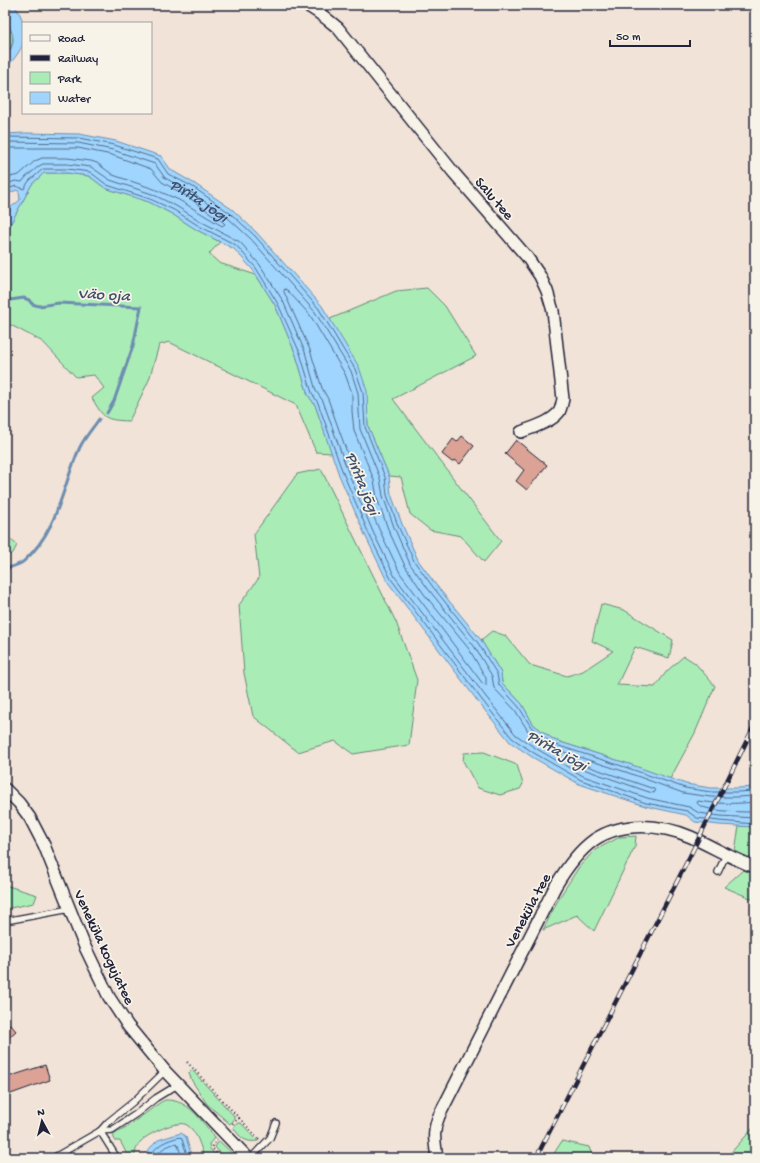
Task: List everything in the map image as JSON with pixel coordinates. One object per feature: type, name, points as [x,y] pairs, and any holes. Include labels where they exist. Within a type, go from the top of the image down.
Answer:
[{"type":"street","name":"Salu tee","points":[[306,5],[314,9],[338,28],[454,173],[527,257],[540,276],[547,291],[553,311],[563,399],[560,411],[554,416],[543,423],[521,432]]},
{"type":"street","name":"Veneküla kogujatee","points":[[5,789],[19,803],[30,818],[44,845],[85,947],[109,997],[128,1026],[165,1071],[248,1158]]},
{"type":"street","name":"Veneküla tee","points":[[437,1158],[434,1134],[439,1116],[555,887],[567,868],[582,850],[593,840],[621,828],[660,828],[678,832],[755,867]]},
{"type":"lane","points":[[718,872],[726,855]]},
{"type":"lane","points":[[5,921],[70,909]]},
{"type":"lane","points":[[53,1158],[100,1131],[108,1122],[134,1102],[165,1071]]},
{"type":"lane","points":[[100,1131],[112,1130],[121,1125],[156,1098],[179,1084]]},
{"type":"lane","points":[[251,1158],[270,1138],[276,1123]]},
{"type":"lane","points":[[100,1131],[117,1158]]},
{"type":"path","points":[[239,1118],[264,1144]]},
{"type":"green space","points":[[12,31],[12,44],[5,56],[5,32]]},
{"type":"green space","points":[[44,173],[66,173],[89,176],[105,188],[149,202],[220,242],[209,254],[219,263],[256,275],[275,305],[296,355],[308,395],[315,405],[332,453],[316,452],[296,405],[169,342],[159,345],[149,380],[129,421],[110,419],[99,410],[92,398],[104,388],[94,375],[76,377],[43,342],[5,322],[5,234],[32,184]]},
{"type":"green space","points":[[427,288],[445,306],[476,356],[393,399],[501,541],[484,562],[461,536],[430,530],[410,514],[401,477],[389,476],[368,426],[367,411],[330,319],[396,291]]},
{"type":"green space","points":[[321,469],[396,622],[417,680],[409,745],[353,754],[335,741],[298,752],[253,716],[244,673],[239,605],[259,578],[254,534],[297,474]]},
{"type":"green space","points":[[5,535],[17,545],[13,553],[5,556]]},
{"type":"green space","points":[[601,604],[624,610],[673,640],[669,658],[635,647],[617,685],[655,687],[667,671],[684,656],[695,663],[715,686],[695,733],[670,779],[554,740],[533,724],[522,704],[502,683],[501,673],[481,640],[492,631],[506,636],[530,665],[567,676],[583,671],[613,651],[592,641]]},
{"type":"green space","points":[[484,752],[517,765],[523,784],[520,789],[500,795],[478,788],[463,761],[464,753]]},
{"type":"green space","points":[[739,826],[755,827],[755,862],[735,851]]},
{"type":"green space","points":[[636,836],[635,846],[594,931],[577,915],[543,930],[559,898],[579,867],[595,850],[620,837]]},
{"type":"green space","points":[[743,870],[755,874],[755,900],[724,887]]},
{"type":"green space","points":[[5,885],[37,895],[34,903],[5,909]]},
{"type":"green space","points":[[192,1070],[234,1116],[234,1120],[230,1124],[207,1104],[192,1081],[189,1073]]},
{"type":"green space","points":[[165,1100],[181,1103],[194,1112],[215,1137],[209,1144],[210,1149],[218,1158],[205,1158],[198,1140],[191,1128],[187,1125],[177,1124],[156,1131],[145,1138],[138,1144],[134,1158],[129,1158],[120,1141],[115,1141],[113,1134],[128,1126]]},
{"type":"green space","points":[[238,1123],[241,1123],[258,1141],[249,1141],[240,1136],[233,1127]]},
{"type":"green space","points":[[755,1126],[755,1158],[726,1158]]},
{"type":"green space","points":[[219,1141],[237,1158],[224,1158],[215,1147]]},
{"type":"green space","points":[[562,1141],[589,1147],[593,1158],[551,1158]]},
{"type":"water","points":[[5,5],[14,5],[23,22],[22,45],[13,60],[5,69],[5,56],[12,46],[13,37],[5,15]]},
{"type":"water","name":"Pirita jõgi","points":[[5,134],[79,134],[116,141],[161,156],[171,170],[195,184],[233,210],[257,233],[322,306],[359,367],[367,391],[368,426],[389,476],[391,494],[402,524],[418,560],[436,585],[481,640],[501,673],[502,683],[522,704],[533,724],[554,740],[686,784],[711,788],[755,787],[755,827],[695,822],[686,815],[645,806],[579,784],[532,757],[510,742],[387,581],[339,475],[315,405],[308,395],[296,355],[275,305],[253,270],[234,249],[197,230],[172,214],[149,202],[105,188],[89,176],[67,173],[44,173],[32,184],[5,234],[5,212],[20,200],[19,192],[17,190],[5,195]]},
{"type":"water","points":[[181,1133],[186,1137],[192,1158],[147,1158],[148,1150],[158,1140]]},
{"type":"building","points":[[462,436],[474,446],[460,464],[455,460],[452,462],[442,454],[453,439],[457,442]]},
{"type":"building","points":[[516,440],[547,465],[527,490],[516,481],[524,470],[505,454]]},
{"type":"building","points":[[10,1024],[16,1031],[5,1041],[5,1028]]},
{"type":"building","points":[[45,1065],[50,1080],[5,1096],[5,1078]]},
{"type":"waterway","name":"Väo oja","points":[[5,298],[10,300],[24,298],[29,300],[32,304],[39,306],[59,303],[141,307],[133,346],[114,401],[107,413]]},
{"type":"waterway","name":"Väo oja","points":[[5,569],[18,565],[24,561],[36,549],[45,536],[58,507],[80,447],[99,419]]},
{"type":"railway","points":[[536,1158],[690,856],[755,724]]}]
